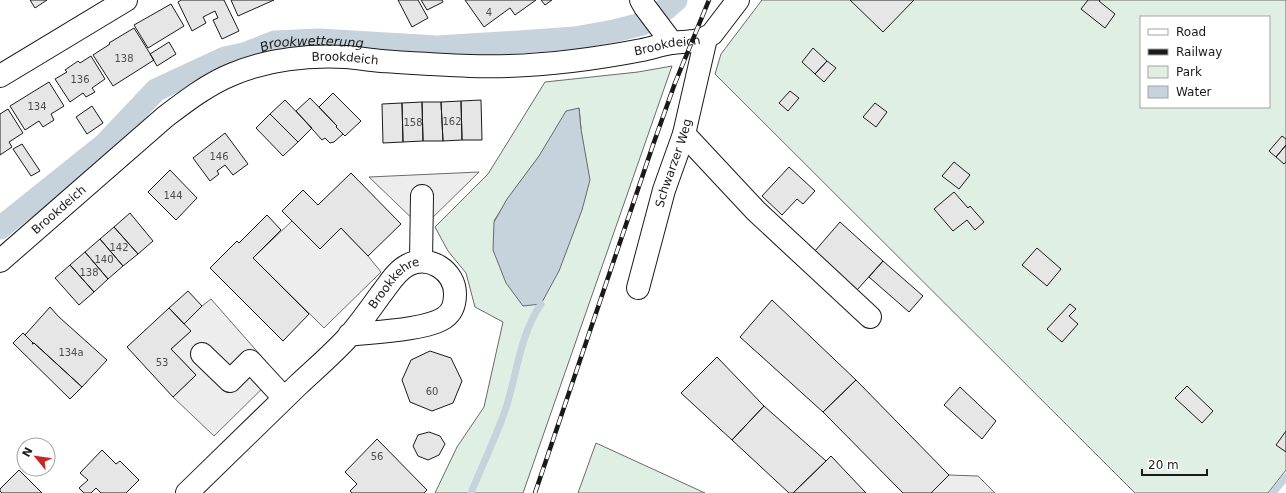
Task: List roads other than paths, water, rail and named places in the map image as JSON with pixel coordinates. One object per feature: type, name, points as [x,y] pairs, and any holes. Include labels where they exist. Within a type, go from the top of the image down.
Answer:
[{"type":"street","points":[[0,76],[126,0]]},
{"type":"street","name":"Brookdeich","points":[[0,261],[159,122],[212,84],[254,66],[280,60],[320,57],[347,57],[382,61],[472,66],[543,64],[575,61],[672,43],[692,42],[706,38],[712,34],[738,0]]},
{"type":"street","points":[[647,10],[672,43]]},
{"type":"street","name":"Schwarzer Weg","points":[[638,288],[664,190],[684,134],[706,38]]},
{"type":"street","points":[[684,134],[756,211],[870,317]]},
{"type":"street","points":[[421,262],[422,196]]},
{"type":"street","name":"Brookkehre","points":[[186,493],[350,335],[395,275],[408,265],[421,262],[436,264],[452,279],[455,289],[455,301],[452,310],[444,318],[430,324],[414,328],[350,335]]},
{"type":"street","points":[[202,354],[230,381],[250,361],[284,398]]},
{"type":"water","points":[[579,108],[590,180],[582,210],[559,271],[541,304],[523,306],[506,283],[493,250],[494,222],[507,199],[539,156],[566,111]]},
{"type":"waterway","name":"Brookwetterung","points":[[0,228],[105,144],[156,90],[225,58],[244,54],[275,42],[319,40],[437,47],[575,38],[642,24],[667,8],[676,0]]},
{"type":"waterway","points":[[471,493],[505,411],[519,356],[528,329],[541,304]]},
{"type":"waterway","points":[[1273,493],[1286,477]]},
{"type":"railway","points":[[535,493],[653,145],[675,83],[709,0]]}]
